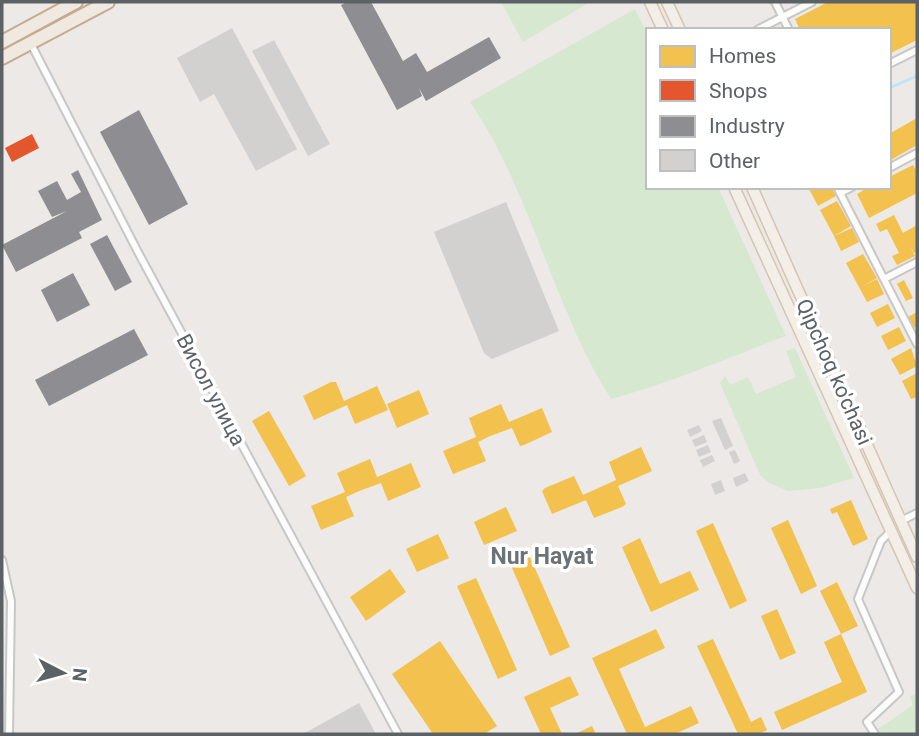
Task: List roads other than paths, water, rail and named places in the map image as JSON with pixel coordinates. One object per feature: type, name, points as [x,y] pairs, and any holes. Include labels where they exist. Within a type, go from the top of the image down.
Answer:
[{"type":"highway","points":[[2,42],[76,2]]},
{"type":"highway","points":[[2,58],[107,2]]},
{"type":"main road","points":[[650,2],[662,28]]},
{"type":"main road","points":[[667,2],[679,28]]},
{"type":"main road","name":"Qipchoq ko'chasi","points":[[735,189],[917,588]]},
{"type":"main road","name":"Qipchoq ko'chasi","points":[[753,189],[917,556]]},
{"type":"main road","points":[[866,478],[874,478],[878,473]]},
{"type":"street","points":[[775,2],[788,28]]},
{"type":"street","points":[[761,28],[812,2]]},
{"type":"street","name":"Висол улица","points":[[30,43],[139,254],[398,734]]},
{"type":"street","points":[[891,63],[917,50]]},
{"type":"street","points":[[891,167],[917,153]]},
{"type":"street","points":[[839,190],[917,344]]},
{"type":"street","points":[[884,279],[917,261]]},
{"type":"street","points":[[901,521],[917,513]]},
{"type":"street","points":[[875,734],[867,722],[899,692],[858,599],[881,541],[891,531]]},
{"type":"street","points":[[2,560],[11,601],[9,734]]},
{"type":"waterway","points":[[891,87],[917,76]]},
{"type":"district","name":"Nur Hayat","points":[[542,556]]}]
